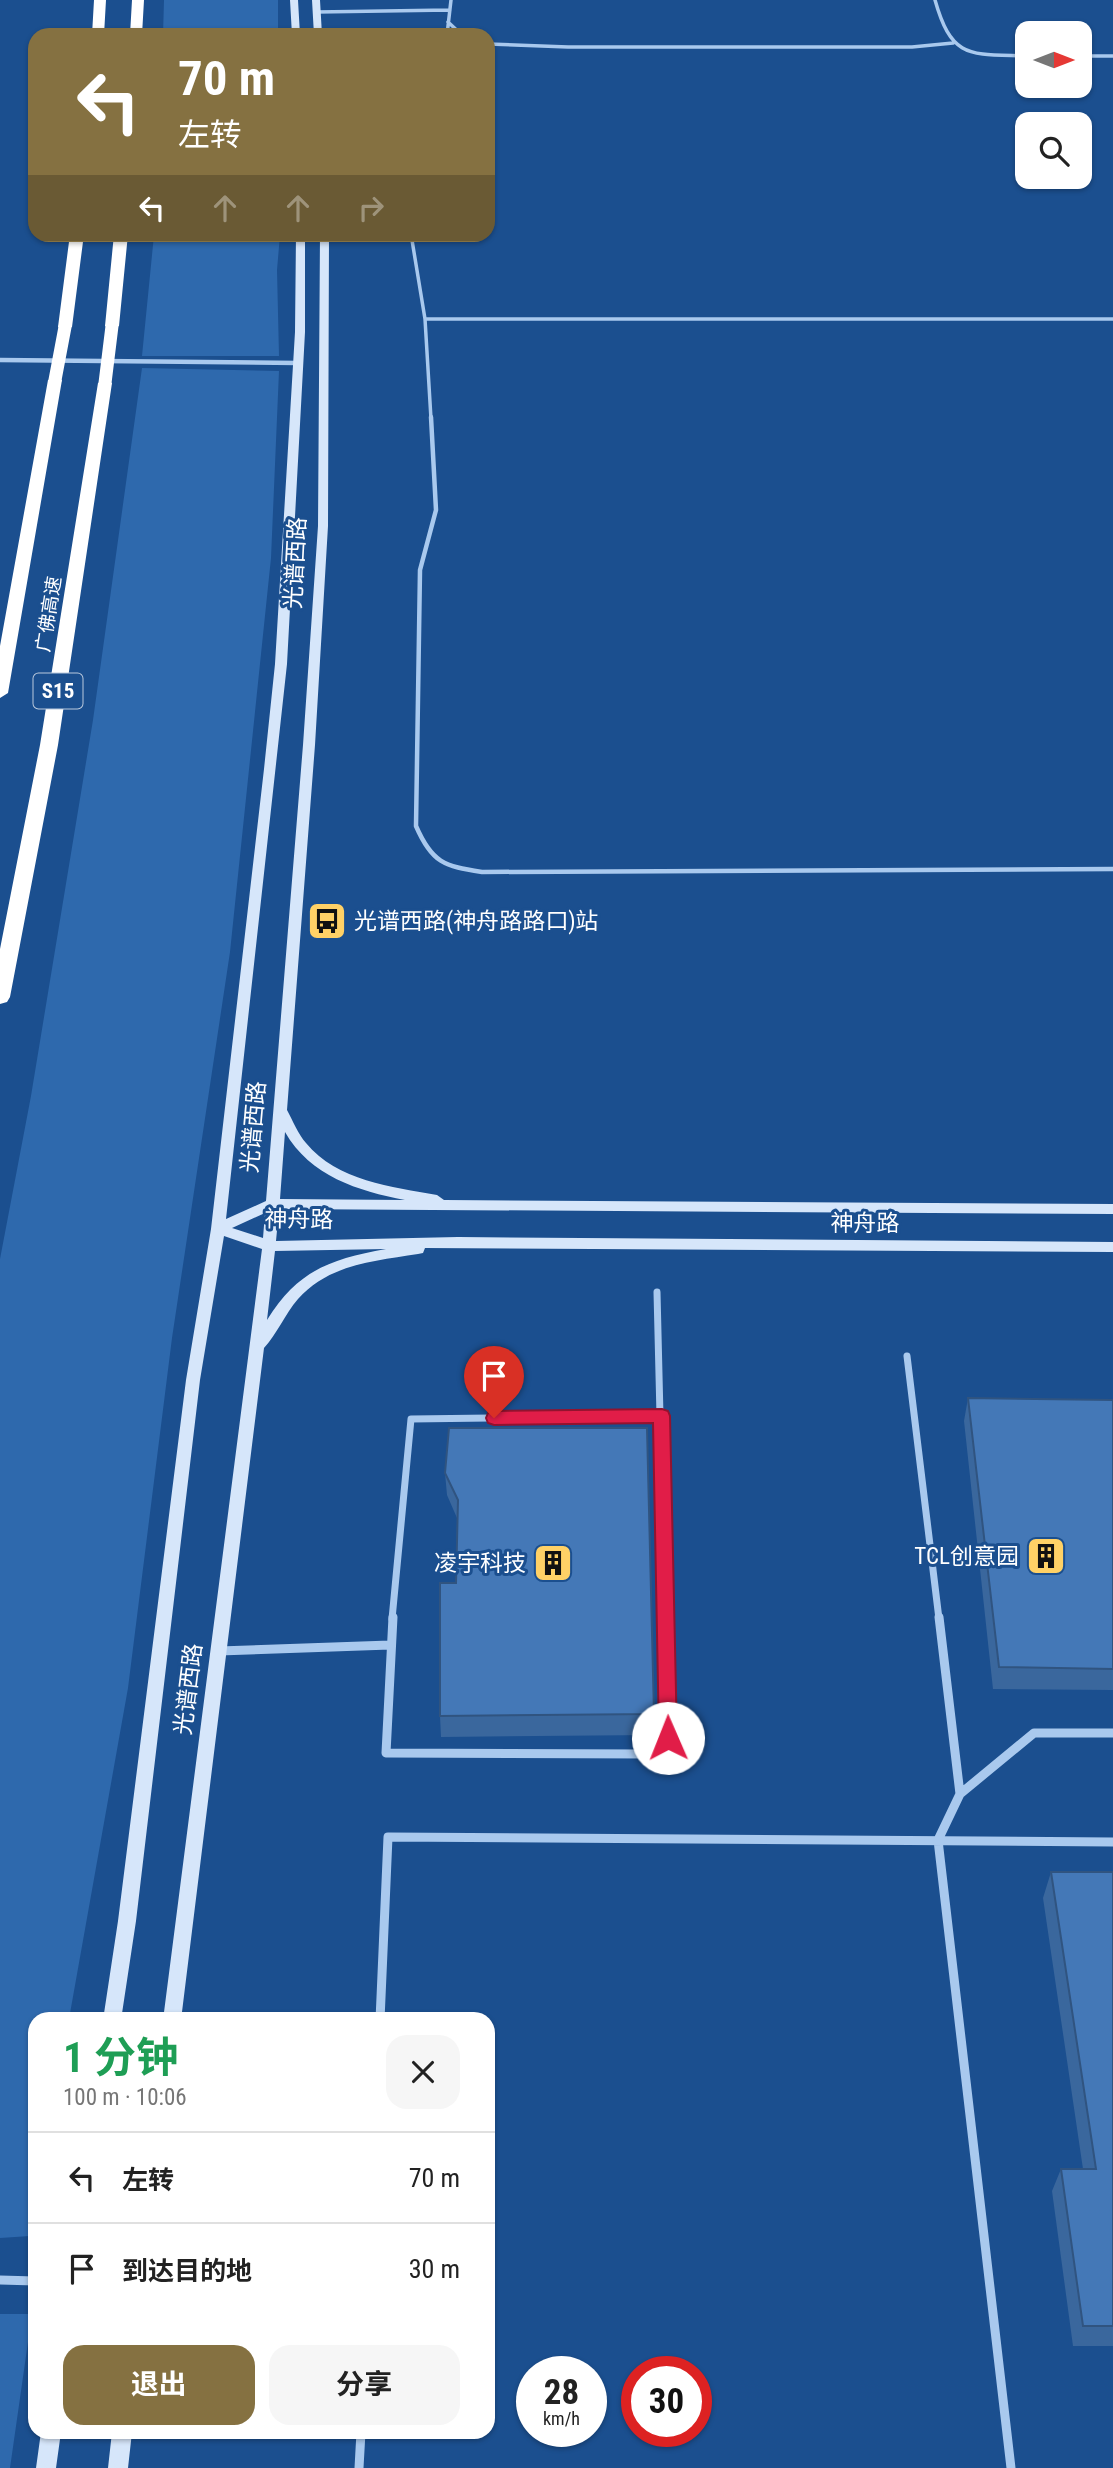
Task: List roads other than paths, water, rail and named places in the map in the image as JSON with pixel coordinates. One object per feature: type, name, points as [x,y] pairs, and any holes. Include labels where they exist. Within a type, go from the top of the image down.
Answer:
[{"type":"highway","points":[[98,28],[100,0]]},
{"type":"highway","points":[[136,28],[138,0]]},
{"type":"highway","name":"广佛高速","points":[[0,693],[65,327],[76,242]]},
{"type":"highway","name":"广佛高速","points":[[0,997],[49,745],[105,383],[120,242]]},
{"type":"main road","points":[[294,0],[296,28]]},
{"type":"main road","points":[[316,0],[318,28]]},
{"type":"main road","name":"光谱西路","points":[[113,2012],[127,1921],[193,1380],[218,1229],[281,664],[301,242]]},
{"type":"main road","name":"光谱西路","points":[[173,2012],[269,1246],[309,745],[323,526],[325,242]]},
{"type":"main road","points":[[279,1109],[303,1150],[348,1180],[375,1189],[480,1207]]},
{"type":"main road","name":"神舟路","points":[[218,1229],[271,1204],[1113,1209]]},
{"type":"main road","name":"神舟路","points":[[218,1229],[269,1246],[458,1242],[1113,1247]]},
{"type":"main road","points":[[256,1350],[276,1315],[293,1293],[314,1274],[343,1261],[458,1242]]},
{"type":"main road","points":[[46,2468],[50,2439]]},
{"type":"main road","points":[[118,2468],[121,2439]]},
{"type":"street","points":[[0,360],[297,363]]},
{"type":"street","points":[[657,1292],[662,1416],[668,1738],[648,1754],[386,1753],[390,1645],[411,1419],[662,1416]]},
{"type":"street","points":[[907,1356],[960,1794]]},
{"type":"street","points":[[218,1651],[390,1645]]},
{"type":"street","points":[[1010,2468],[938,1840],[960,1794],[1034,1733],[1113,1733]]},
{"type":"street","points":[[380,2012],[388,1837],[1113,1842]]},
{"type":"street","points":[[0,2280],[28,2281]]},
{"type":"street","points":[[359,2468],[361,2439]]},
{"type":"lane","points":[[448,28],[451,0]]},
{"type":"lane","points":[[935,0],[944,29],[953,43]]},
{"type":"lane","points":[[317,12],[450,10]]},
{"type":"lane","points":[[448,22],[454,28]]},
{"type":"lane","points":[[495,44],[568,47],[912,47],[953,43],[976,52],[1015,55]]},
{"type":"lane","points":[[1092,56],[1113,56]]},
{"type":"lane","points":[[412,242],[425,319],[436,510],[420,570],[415,826],[425,850],[442,866],[482,872],[1113,869]]},
{"type":"lane","points":[[425,319],[1113,319]]},
{"type":"place","name":"光谱西路(神舟路路口)站","points":[[327,921]]},
{"type":"place","name":"TCL创意园","points":[[1046,1556]]},
{"type":"place","name":"凌宇科技","points":[[553,1563]]}]
